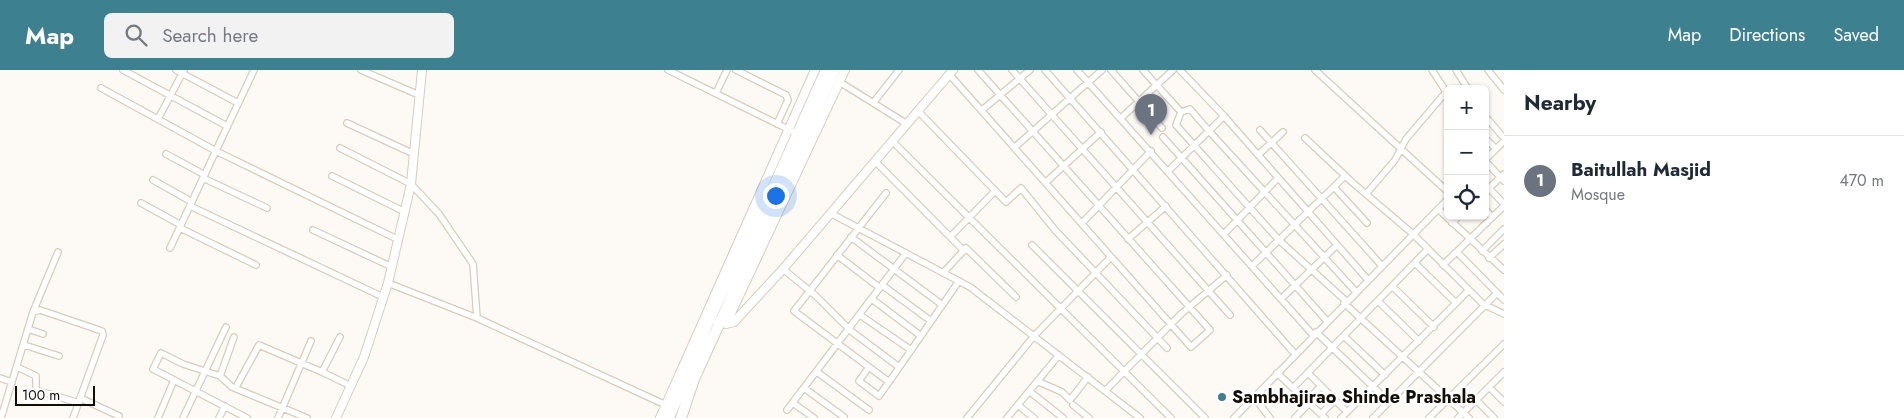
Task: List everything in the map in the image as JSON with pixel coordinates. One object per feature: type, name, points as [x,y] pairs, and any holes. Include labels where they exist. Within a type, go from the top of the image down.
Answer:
[{"type":"highway","points":[[669,410],[715,320],[793,132],[833,75]]},
{"type":"highway","points":[[681,418],[694,379],[713,338],[715,320],[728,304],[833,75]]},
{"type":"street","points":[[124,70],[227,126]]},
{"type":"street","points":[[170,248],[254,70]]},
{"type":"street","points":[[361,70],[419,95]]},
{"type":"street","points":[[338,417],[364,357],[392,267],[411,184],[422,70]]},
{"type":"street","points":[[668,70],[793,132],[815,70]]},
{"type":"street","points":[[716,93],[727,70]]},
{"type":"street","points":[[736,70],[786,95],[788,100],[777,124]]},
{"type":"street","points":[[845,70],[833,75],[715,320],[734,322],[830,214],[951,72],[982,110],[1191,346],[1210,330],[978,70]]},
{"type":"street","points":[[873,102],[899,70]]},
{"type":"street","points":[[1012,70],[1230,315]]},
{"type":"street","points":[[982,110],[1030,70]]},
{"type":"street","points":[[1045,70],[1295,354]]},
{"type":"street","points":[[1077,70],[1281,299],[1315,334],[1389,402]]},
{"type":"street","points":[[1015,147],[1102,70]]},
{"type":"street","points":[[1111,70],[1162,128]]},
{"type":"street","points":[[1143,70],[1181,112]]},
{"type":"street","points":[[1121,118],[1173,70]]},
{"type":"street","points":[[1180,70],[1224,116],[1368,280]]},
{"type":"street","points":[[1315,70],[1444,188]]},
{"type":"street","points":[[1432,70],[1444,88]]},
{"type":"street","points":[[1456,70],[1465,85]]},
{"type":"street","points":[[1488,70],[1504,90]]},
{"type":"street","points":[[158,119],[181,71],[238,103]]},
{"type":"street","points":[[833,75],[907,124]]},
{"type":"street","points":[[101,88],[216,151],[398,240]]},
{"type":"street","points":[[1366,194],[1403,149],[1406,139],[1444,96]]},
{"type":"street","points":[[1181,112],[1190,110],[1356,292]]},
{"type":"street","points":[[918,111],[1006,202],[1021,188],[1055,230],[1168,348]]},
{"type":"street","points":[[1181,112],[1176,125],[1278,240],[1469,418]]},
{"type":"street","points":[[1168,171],[1224,116]]},
{"type":"street","points":[[1489,121],[1504,140],[1489,156]]},
{"type":"street","points":[[347,123],[414,154]]},
{"type":"street","points":[[1260,130],[1382,266]]},
{"type":"street","points":[[1046,182],[1101,132]]},
{"type":"street","points":[[1258,155],[1283,132]]},
{"type":"street","points":[[1163,137],[1327,321]]},
{"type":"street","points":[[1305,138],[1345,176],[1413,234],[1483,304],[1504,314]]},
{"type":"street","points":[[892,141],[1171,418]]},
{"type":"street","points":[[1489,142],[1496,149]]},
{"type":"street","points":[[340,148],[411,184],[439,214],[473,264],[477,318]]},
{"type":"street","points":[[1082,223],[1151,151]]},
{"type":"street","points":[[166,154],[204,177],[267,208]]},
{"type":"street","points":[[875,162],[964,251]]},
{"type":"street","points":[[1489,164],[1503,177],[1489,186]]},
{"type":"street","points":[[332,176],[405,212]]},
{"type":"street","points":[[1252,266],[1345,176]]},
{"type":"street","points":[[1224,234],[1278,178]]},
{"type":"street","points":[[153,180],[191,204],[383,297]]},
{"type":"street","points":[[1334,187],[1367,223]]},
{"type":"street","points":[[950,237],[995,190]]},
{"type":"street","points":[[1444,265],[1504,205],[1489,191]]},
{"type":"street","points":[[886,193],[794,311],[889,382]]},
{"type":"street","points":[[141,203],[180,227],[256,265]]},
{"type":"street","points":[[1234,418],[1345,302],[1444,203]]},
{"type":"street","points":[[1128,239],[1166,206]]},
{"type":"street","points":[[1438,209],[1469,240],[1504,270]]},
{"type":"street","points":[[830,214],[970,286],[1138,417]]},
{"type":"street","points":[[1489,214],[1492,217]]},
{"type":"street","points":[[1452,223],[1455,220]]},
{"type":"street","points":[[1482,251],[1504,229]]},
{"type":"street","points":[[313,230],[392,267]]},
{"type":"street","points":[[852,237],[941,304]]},
{"type":"street","points":[[1490,258],[1504,244]]},
{"type":"street","points":[[1032,245],[1204,418]]},
{"type":"street","points":[[1281,299],[1337,245]]},
{"type":"street","points":[[943,273],[966,248],[1016,296]]},
{"type":"street","points":[[1293,388],[1428,249]]},
{"type":"street","points":[[1,418],[33,312],[58,252]]},
{"type":"street","points":[[1457,252],[1504,300]]},
{"type":"street","points":[[787,410],[906,253]]},
{"type":"street","points":[[837,255],[931,321]]},
{"type":"street","points":[[967,418],[1034,336],[1111,257]]},
{"type":"street","points":[[1415,263],[1456,303]]},
{"type":"street","points":[[782,269],[810,291],[850,328],[899,367]]},
{"type":"street","points":[[1106,391],[1171,324],[1227,276]]},
{"type":"street","points":[[869,367],[858,381],[879,396],[941,304],[959,281]]},
{"type":"street","points":[[388,283],[477,318],[669,410],[660,418]]},
{"type":"street","points":[[1392,286],[1434,327]]},
{"type":"street","points":[[1341,418],[1469,290]]},
{"type":"street","points":[[1373,418],[1483,304],[1497,293]]},
{"type":"street","points":[[872,299],[921,336]]},
{"type":"street","points":[[1378,301],[1420,341]]},
{"type":"street","points":[[33,312],[40,310],[102,331],[103,335],[73,418]]},
{"type":"street","points":[[860,315],[911,350]]},
{"type":"street","points":[[183,418],[226,326]]},
{"type":"street","points":[[28,329],[43,334]]},
{"type":"street","points":[[1344,336],[1385,375]]},
{"type":"street","points":[[220,376],[234,337]]},
{"type":"street","points":[[322,372],[340,337]]},
{"type":"street","points":[[278,418],[311,341]]},
{"type":"street","points":[[1429,418],[1504,344]]},
{"type":"street","points":[[24,345],[59,356]]},
{"type":"street","points":[[236,388],[259,345],[302,362],[351,386]]},
{"type":"street","points":[[246,418],[153,370],[161,353],[183,364],[220,376],[236,388],[307,418]]},
{"type":"street","points":[[1008,418],[1058,355]]},
{"type":"street","points":[[17,367],[36,376],[36,390],[79,401],[119,416],[118,418]]},
{"type":"street","points":[[816,372],[870,410]]},
{"type":"street","points":[[1458,418],[1504,372]]},
{"type":"street","points":[[1277,373],[1323,417],[1335,400]]},
{"type":"street","points":[[1308,373],[1347,412]]},
{"type":"street","points":[[1037,381],[1062,392],[1070,400],[1088,377]]},
{"type":"street","points":[[0,378],[12,382]]},
{"type":"street","points":[[158,418],[174,380]]},
{"type":"street","points":[[1295,418],[1321,386]]},
{"type":"street","points":[[1489,387],[1504,402]]},
{"type":"street","points":[[804,388],[844,417]]},
{"type":"street","points":[[1029,391],[1063,418]]},
{"type":"street","points":[[1254,398],[1270,418]]},
{"type":"street","points":[[1476,400],[1494,418]]},
{"type":"street","points":[[793,403],[814,418]]},
{"type":"street","points":[[1018,405],[1034,418]]},
{"type":"street","points":[[1073,405],[1089,418]]},
{"type":"street","points":[[219,418],[225,406]]},
{"type":"place","name":"Baitullah Masjid","points":[[1151,135]]},
{"type":"place","name":"Sambhajirao Shinde Prashala","points":[[1222,397]]}]
